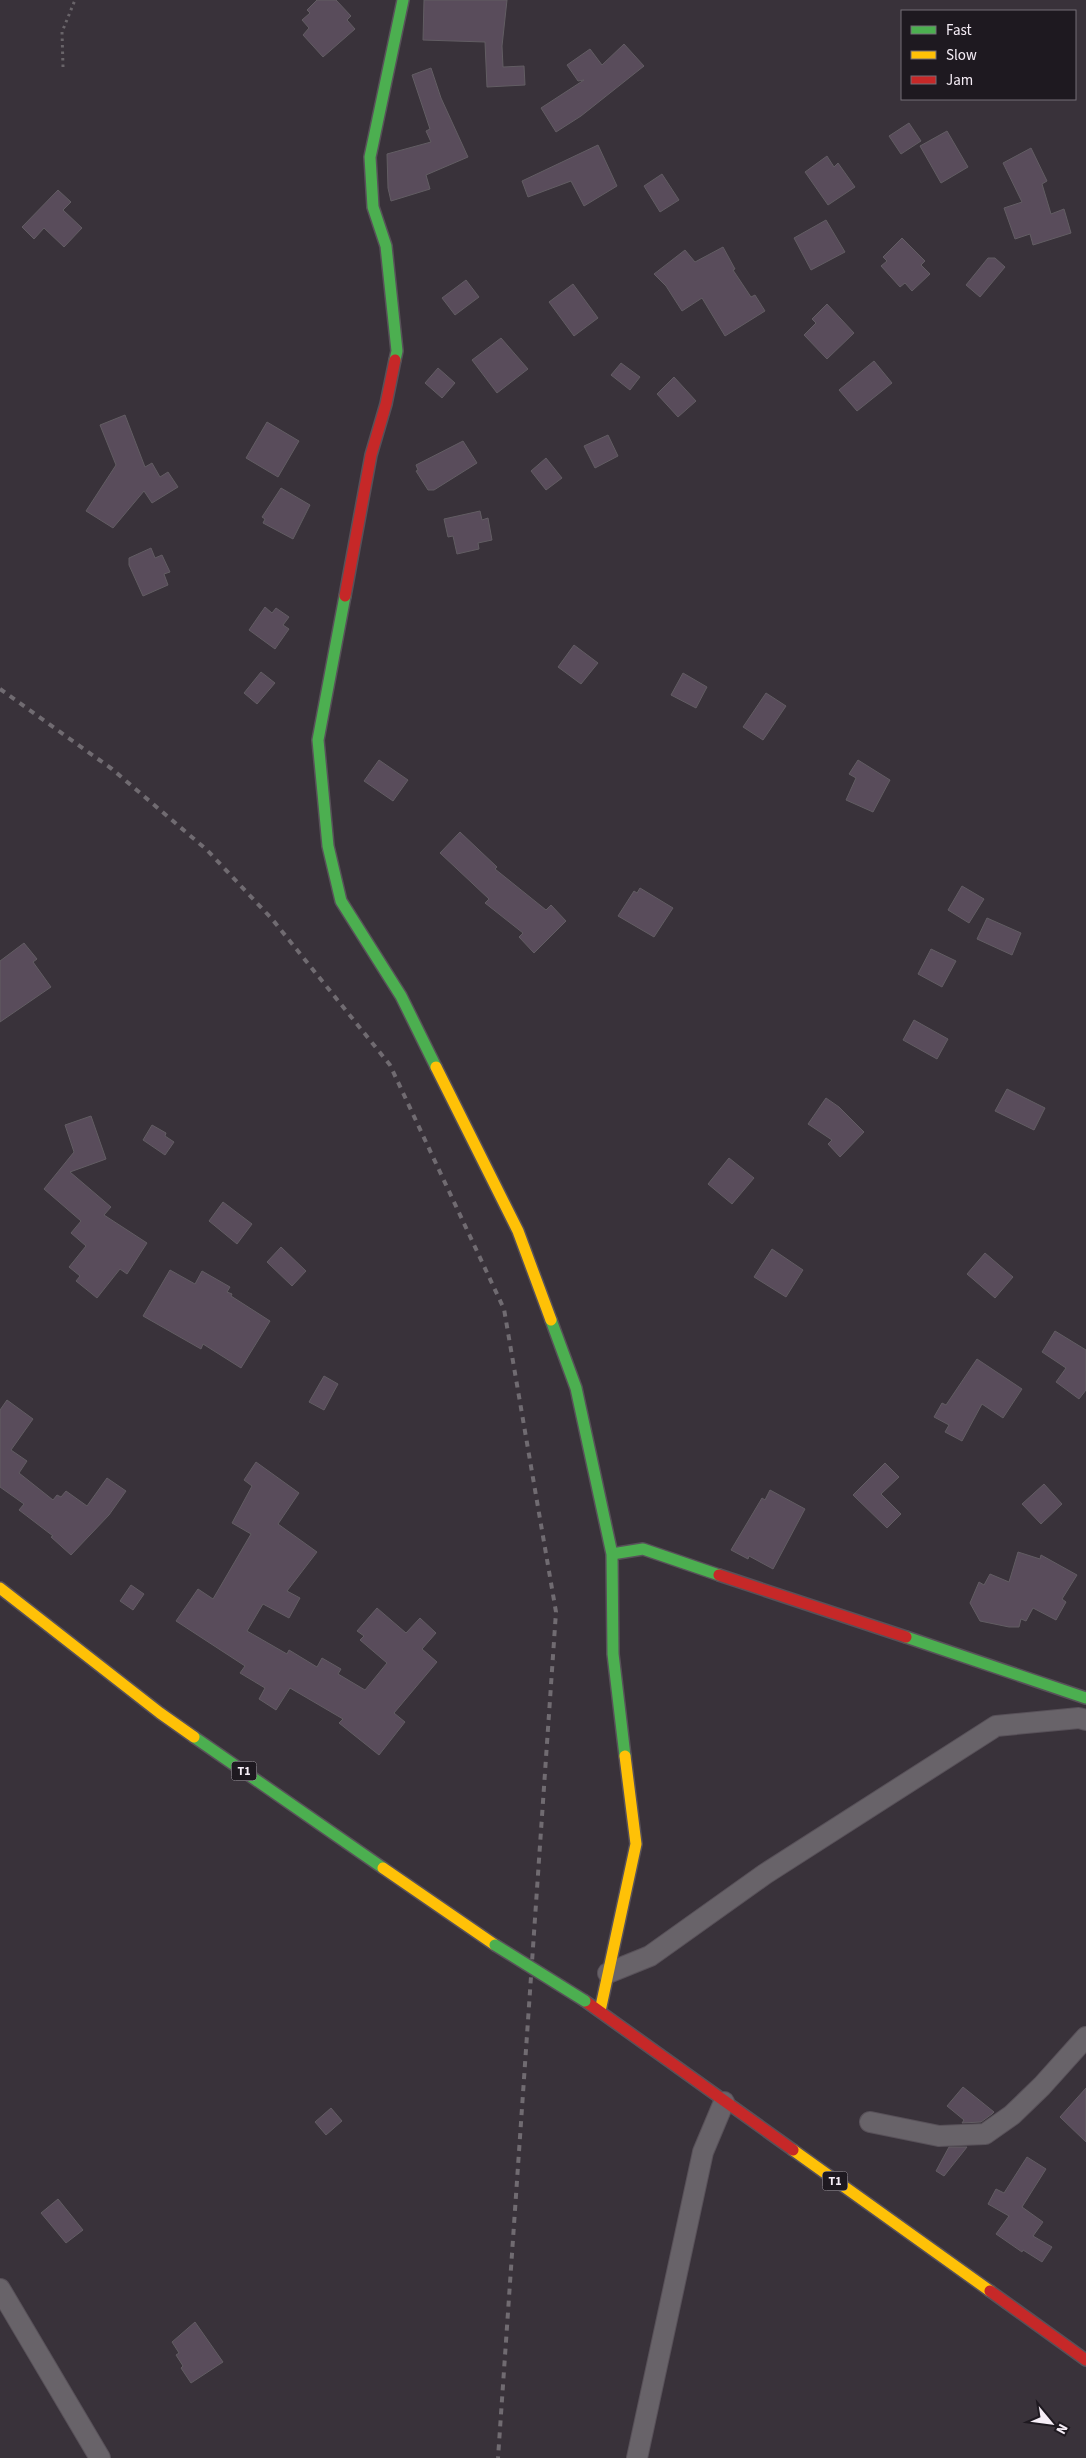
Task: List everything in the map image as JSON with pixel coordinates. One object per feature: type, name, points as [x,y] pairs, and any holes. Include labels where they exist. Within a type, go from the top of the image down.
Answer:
[{"type":"main road","points":[[403,0],[379,106],[370,157],[373,207],[386,246],[397,351],[386,404],[371,455],[318,740],[328,846],[341,901],[401,996],[518,1231],[576,1388],[612,1554],[613,1654],[636,1844],[600,2010]]},
{"type":"main road","points":[[612,1554],[643,1550],[1086,1698]]},
{"type":"main road","name":"T1","points":[[0,1588],[160,1712],[495,1944],[600,2010],[724,2102],[1086,2360]]},
{"type":"street","points":[[608,1973],[650,1956],[781,1864],[996,1726],[1079,1718],[1086,1720]]},
{"type":"street","points":[[870,2122],[939,2136],[984,2134],[1012,2115],[1042,2086],[1086,2037]]},
{"type":"street","points":[[637,2458],[703,2152],[724,2102]]},
{"type":"street","points":[[0,2289],[100,2458]]},
{"type":"path","points":[[63,67],[62,32],[74,0]]},
{"type":"building","points":[[317,0],[336,0],[351,16],[347,20],[355,29],[323,57],[303,35],[309,28],[302,20],[310,13],[307,10]]},
{"type":"building","points":[[424,0],[507,0],[502,46],[503,67],[524,66],[525,85],[487,87],[485,42],[423,40]]},
{"type":"building","points":[[624,44],[644,66],[581,116],[556,132],[541,108],[584,80],[578,81],[567,65],[590,49],[602,65]]},
{"type":"building","points":[[431,68],[441,98],[468,157],[426,175],[430,189],[391,201],[388,188],[387,154],[431,142],[426,131],[430,129],[412,75]]},
{"type":"building","points":[[909,123],[921,141],[901,154],[889,136]]},
{"type":"building","points":[[947,131],[968,167],[941,183],[920,146]]},
{"type":"building","points":[[598,145],[617,186],[584,206],[571,181],[528,197],[522,181]]},
{"type":"building","points":[[1031,148],[1047,181],[1042,184],[1051,214],[1064,209],[1071,233],[1033,245],[1030,234],[1015,239],[1004,208],[1022,202],[1003,163]]},
{"type":"building","points":[[827,156],[834,167],[838,163],[855,187],[828,205],[805,172]]},
{"type":"building","points":[[662,174],[679,200],[660,212],[644,186]]},
{"type":"building","points":[[58,190],[71,202],[63,210],[82,228],[64,247],[44,228],[34,239],[22,227]]},
{"type":"building","points":[[826,220],[845,252],[811,270],[794,238]]},
{"type":"building","points":[[902,238],[925,261],[921,265],[930,274],[912,291],[905,283],[900,287],[881,266],[887,261],[883,257]]},
{"type":"building","points":[[723,247],[735,269],[733,270],[751,297],[755,295],[765,311],[725,336],[702,298],[682,311],[666,286],[654,274],[685,250],[695,262]]},
{"type":"building","points":[[988,258],[995,258],[1005,267],[980,297],[966,285]]},
{"type":"building","points":[[466,280],[479,297],[455,315],[442,298]]},
{"type":"building","points":[[573,284],[598,318],[574,336],[549,302]]},
{"type":"building","points":[[827,304],[854,333],[827,359],[804,335],[816,323],[812,319]]},
{"type":"building","points":[[501,338],[528,369],[497,393],[472,360]]},
{"type":"building","points":[[874,361],[892,383],[857,411],[839,390]]},
{"type":"building","points":[[621,363],[640,377],[630,390],[611,375]]},
{"type":"building","points":[[438,368],[455,383],[442,398],[425,383]]},
{"type":"building","points":[[674,377],[696,401],[678,417],[657,394]]},
{"type":"building","points":[[125,415],[145,467],[152,463],[160,477],[168,472],[178,487],[152,503],[144,491],[113,528],[86,511],[116,465],[100,425]]},
{"type":"building","points":[[267,422],[299,441],[278,477],[246,458]]},
{"type":"building","points":[[608,435],[618,456],[595,468],[584,446]]},
{"type":"building","points":[[463,441],[477,463],[434,490],[428,490],[416,471],[418,470],[416,465]]},
{"type":"building","points":[[546,458],[562,478],[546,490],[531,471]]},
{"type":"building","points":[[281,488],[310,505],[293,539],[263,523],[265,519],[262,517]]},
{"type":"building","points":[[480,511],[482,520],[488,518],[492,540],[478,543],[479,549],[457,554],[453,536],[448,537],[444,519]]},
{"type":"building","points":[[151,548],[155,558],[162,555],[170,572],[164,574],[168,585],[143,596],[129,565],[129,558]]},
{"type":"building","points":[[265,607],[272,613],[276,608],[289,617],[283,625],[289,629],[275,649],[249,630]]},
{"type":"building","points":[[574,645],[598,663],[581,684],[558,667]]},
{"type":"building","points":[[261,672],[275,683],[257,704],[244,693]]},
{"type":"building","points":[[683,673],[707,687],[696,708],[671,695]]},
{"type":"building","points":[[766,693],[786,706],[763,740],[743,727]]},
{"type":"building","points":[[379,760],[408,780],[393,801],[364,781]]},
{"type":"building","points":[[858,760],[890,780],[873,812],[846,800],[856,778],[849,774]]},
{"type":"building","points":[[460,832],[497,867],[495,869],[546,910],[551,905],[566,921],[534,953],[519,937],[523,933],[485,903],[489,899],[440,853]]},
{"type":"building","points":[[962,886],[984,899],[969,923],[948,910]]},
{"type":"building","points":[[640,888],[673,908],[654,937],[618,916],[634,891],[637,893]]},
{"type":"building","points":[[987,918],[1021,933],[1012,955],[977,939]]},
{"type":"building","points":[[24,943],[37,959],[33,962],[51,987],[0,1022],[0,961]]},
{"type":"building","points":[[931,949],[956,961],[942,987],[918,974]]},
{"type":"building","points":[[914,1020],[948,1039],[937,1059],[903,1040]]},
{"type":"building","points":[[1007,1089],[1045,1108],[1034,1130],[995,1111]]},
{"type":"building","points":[[826,1098],[839,1107],[864,1132],[840,1157],[828,1144],[832,1140],[808,1124]]},
{"type":"building","points":[[91,1116],[106,1159],[70,1172],[111,1207],[104,1215],[147,1243],[127,1274],[120,1269],[97,1298],[76,1281],[80,1276],[69,1267],[86,1246],[71,1233],[81,1221],[44,1189],[74,1152],[65,1125]]},
{"type":"building","points":[[152,1125],[166,1133],[165,1136],[174,1142],[165,1155],[143,1140]]},
{"type":"building","points":[[729,1158],[754,1178],[732,1204],[708,1184]]},
{"type":"building","points":[[223,1202],[252,1224],[237,1244],[209,1221]]},
{"type":"building","points":[[281,1247],[306,1271],[292,1286],[267,1262]]},
{"type":"building","points":[[772,1249],[803,1270],[786,1297],[754,1277]]},
{"type":"building","points":[[985,1253],[1013,1277],[995,1298],[967,1274]]},
{"type":"building","points":[[170,1270],[195,1284],[202,1271],[230,1287],[227,1292],[232,1294],[231,1296],[270,1321],[241,1368],[203,1344],[201,1349],[143,1316]]},
{"type":"building","points":[[1055,1331],[1086,1350],[1086,1390],[1079,1399],[1056,1382],[1066,1368],[1042,1352]]},
{"type":"building","points":[[977,1359],[1022,1389],[1003,1418],[982,1404],[962,1441],[945,1432],[949,1425],[934,1417],[942,1403],[946,1405]]},
{"type":"building","points":[[324,1376],[338,1384],[324,1410],[309,1402]]},
{"type":"building","points":[[7,1400],[33,1419],[11,1450],[27,1461],[19,1473],[53,1500],[57,1495],[61,1497],[66,1491],[87,1506],[107,1478],[126,1491],[109,1515],[71,1555],[51,1537],[53,1536],[19,1510],[24,1504],[0,1487],[0,1410]]},
{"type":"building","points":[[256,1462],[299,1493],[278,1524],[317,1552],[287,1591],[300,1598],[289,1618],[263,1604],[247,1631],[287,1654],[289,1650],[317,1667],[322,1658],[341,1669],[338,1674],[365,1690],[387,1663],[360,1640],[364,1636],[357,1631],[377,1608],[406,1633],[420,1618],[436,1633],[422,1649],[437,1662],[394,1713],[405,1722],[379,1755],[339,1723],[343,1719],[290,1688],[276,1710],[259,1699],[265,1688],[240,1673],[245,1666],[176,1621],[198,1589],[213,1599],[251,1534],[232,1523],[252,1486],[244,1480]]},
{"type":"building","points":[[885,1463],[899,1477],[881,1494],[901,1514],[887,1528],[853,1495]]},
{"type":"building","points":[[1044,1484],[1062,1504],[1041,1524],[1022,1504]]},
{"type":"building","points":[[770,1490],[805,1509],[773,1569],[749,1556],[748,1559],[731,1550],[762,1498],[765,1500]]},
{"type":"building","points":[[1018,1552],[1040,1559],[1041,1555],[1077,1575],[1062,1599],[1066,1602],[1056,1620],[1033,1608],[1026,1621],[1021,1619],[1019,1627],[1009,1627],[980,1621],[970,1603],[979,1582],[984,1585],[990,1574],[1009,1582]]},
{"type":"building","points":[[131,1585],[144,1594],[133,1610],[120,1601]]},
{"type":"building","points":[[963,2087],[994,2112],[981,2122],[962,2123],[964,2120],[947,2106]]},
{"type":"building","points":[[1086,2088],[1086,2142],[1060,2117]]},
{"type":"building","points":[[331,2108],[342,2121],[326,2135],[315,2122]]},
{"type":"building","points":[[949,2147],[967,2147],[944,2176],[936,2171]]},
{"type":"building","points":[[1027,2157],[1046,2169],[1022,2207],[1043,2222],[1033,2236],[1052,2247],[1042,2262],[1023,2250],[1022,2252],[996,2234],[1009,2216],[988,2204],[996,2189],[1004,2193]]},
{"type":"building","points":[[58,2199],[83,2230],[66,2243],[41,2213]]},
{"type":"building","points":[[195,2322],[223,2362],[191,2383],[181,2368],[183,2366],[176,2355],[179,2353],[172,2342]]},
{"type":"railway","points":[[0,689],[112,769],[207,850],[272,919],[390,1065],[504,1309],[556,1612],[498,2458]]},
{"type":"traffic: fast","points":[[395,360],[397,351],[386,246],[373,207],[370,157],[403,0]]},
{"type":"traffic: fast","points":[[345,596],[318,740],[328,846],[341,901],[401,996],[436,1067]]},
{"type":"traffic: fast","points":[[551,1320],[576,1388],[612,1554]]},
{"type":"traffic: fast","points":[[625,1756],[613,1654],[612,1554],[643,1549],[719,1575]]},
{"type":"traffic: fast","points":[[906,1637],[1086,1698]]},
{"type":"traffic: fast","points":[[194,1737],[383,1868]]},
{"type":"traffic: fast","points":[[495,1945],[585,2001]]},
{"type":"traffic: slow","points":[[436,1067],[518,1231],[551,1320]]},
{"type":"traffic: slow","points":[[0,1588],[160,1713],[194,1737]]},
{"type":"traffic: slow","points":[[600,2011],[636,1844],[625,1756]]},
{"type":"traffic: slow","points":[[383,1868],[495,1945]]},
{"type":"traffic: slow","points":[[793,2150],[990,2291]]},
{"type":"traffic: jam","points":[[345,596],[371,455],[386,404],[395,360]]},
{"type":"traffic: jam","points":[[719,1575],[906,1637]]},
{"type":"traffic: jam","points":[[585,2001],[793,2150]]},
{"type":"traffic: jam","points":[[990,2291],[1086,2360]]}]
